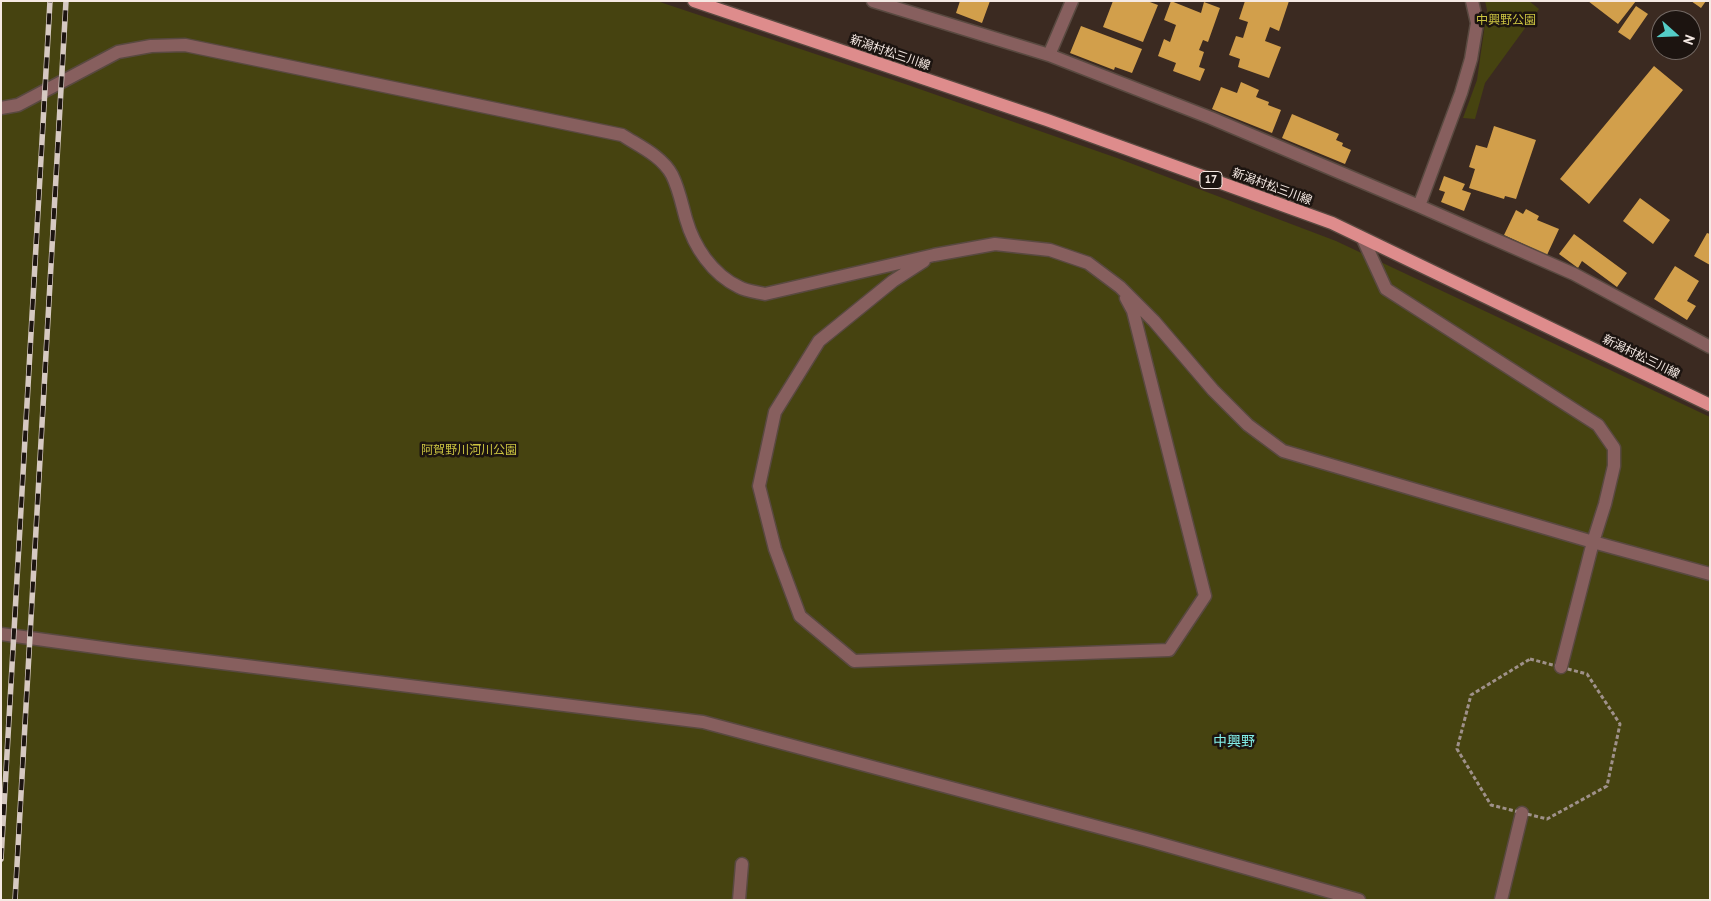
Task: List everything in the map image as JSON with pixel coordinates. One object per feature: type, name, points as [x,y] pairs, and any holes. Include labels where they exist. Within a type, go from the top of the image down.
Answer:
[{"type":"main road","name":"新潟村松三川線","points":[[694,1],[1056,124],[1332,223],[1710,405]]},
{"type":"street","points":[[873,1],[1049,55],[1211,118],[1574,274],[1710,347]]},
{"type":"street","points":[[1049,55],[1072,1]]},
{"type":"street","points":[[1419,206],[1461,93],[1471,59],[1477,23],[1472,1]]},
{"type":"street","points":[[1,108],[18,105],[118,52],[150,46],[185,45],[622,135],[655,156],[672,174],[687,221],[699,250],[723,278],[740,288],[765,294],[934,255],[995,244],[1050,250],[1088,263],[1120,287],[1154,321],[1213,390],[1248,425],[1283,451],[1592,542],[1710,574]]},
{"type":"street","points":[[1363,239],[1386,289],[1598,425],[1614,448],[1614,466],[1605,504],[1592,542],[1560,667]]},
{"type":"street","points":[[934,255],[893,281],[819,341],[775,412],[759,486],[775,549],[800,616],[854,662],[1170,650],[1205,596],[1133,311],[1120,287]]},
{"type":"street","points":[[1,634],[151,655],[703,722],[1148,840],[1359,900]]},
{"type":"street","points":[[1501,900],[1522,814]]},
{"type":"street","points":[[739,900],[742,864]]},
{"type":"path","points":[[1530,659],[1560,667],[1587,674],[1620,724],[1607,786],[1547,819],[1491,805],[1457,749],[1471,695],[1530,659]]},
{"type":"green space","name":"阿賀野川河川公園","points":[[1,1],[657,1],[908,85],[1117,158],[1336,241],[1710,417],[1710,900],[1,900]]},
{"type":"green space","name":"中興野公園","points":[[1485,1],[1529,1],[1539,9],[1485,83],[1475,119],[1463,118],[1477,80],[1487,10]]},
{"type":"building","points":[[960,1],[990,1],[982,23],[956,13]]},
{"type":"building","points":[[1113,1],[1147,1],[1158,5],[1143,42],[1103,27]]},
{"type":"building","points":[[1171,1],[1201,13],[1204,2],[1220,8],[1208,42],[1203,40],[1199,50],[1204,52],[1199,67],[1205,69],[1200,81],[1173,71],[1176,63],[1158,56],[1164,39],[1170,42],[1176,25],[1164,20]]},
{"type":"building","points":[[1245,1],[1289,1],[1279,31],[1270,27],[1265,41],[1281,47],[1269,78],[1238,67],[1240,59],[1229,55],[1236,36],[1243,38],[1248,22],[1239,19]]},
{"type":"building","points":[[1588,1],[1636,1],[1618,24]]},
{"type":"building","points":[[1691,1],[1706,1],[1701,8]]},
{"type":"building","points":[[1636,6],[1648,14],[1630,40],[1618,32]]},
{"type":"building","points":[[1081,26],[1142,49],[1132,73],[1115,67],[1114,70],[1070,53]]},
{"type":"building","points":[[1654,66],[1683,90],[1589,204],[1560,179]]},
{"type":"building","points":[[1241,82],[1259,90],[1256,97],[1269,102],[1268,105],[1281,110],[1272,133],[1212,109],[1221,87],[1237,93]]},
{"type":"building","points":[[1292,114],[1339,134],[1336,140],[1343,143],[1342,146],[1351,150],[1345,164],[1282,138]]},
{"type":"building","points":[[1494,126],[1536,140],[1516,199],[1505,196],[1504,199],[1469,188],[1475,169],[1469,167],[1476,145],[1487,148]]},
{"type":"building","points":[[1444,176],[1465,184],[1462,190],[1471,193],[1464,211],[1441,202],[1445,192],[1439,190]]},
{"type":"building","points":[[1640,198],[1670,220],[1653,244],[1623,221]]},
{"type":"building","points":[[1526,209],[1539,216],[1537,220],[1559,229],[1547,255],[1504,235],[1516,210],[1523,214]]},
{"type":"building","points":[[1707,233],[1710,234],[1710,265],[1694,256]]},
{"type":"building","points":[[1574,234],[1627,273],[1617,287],[1582,261],[1578,268],[1559,254]]},
{"type":"building","points":[[1675,266],[1699,281],[1687,301],[1696,306],[1687,320],[1654,299]]},
{"type":"railway","points":[[1,859],[50,1]]},
{"type":"railway","points":[[15,900],[66,1]]},
{"type":"district","name":"中興野","points":[[1234,742]]}]
